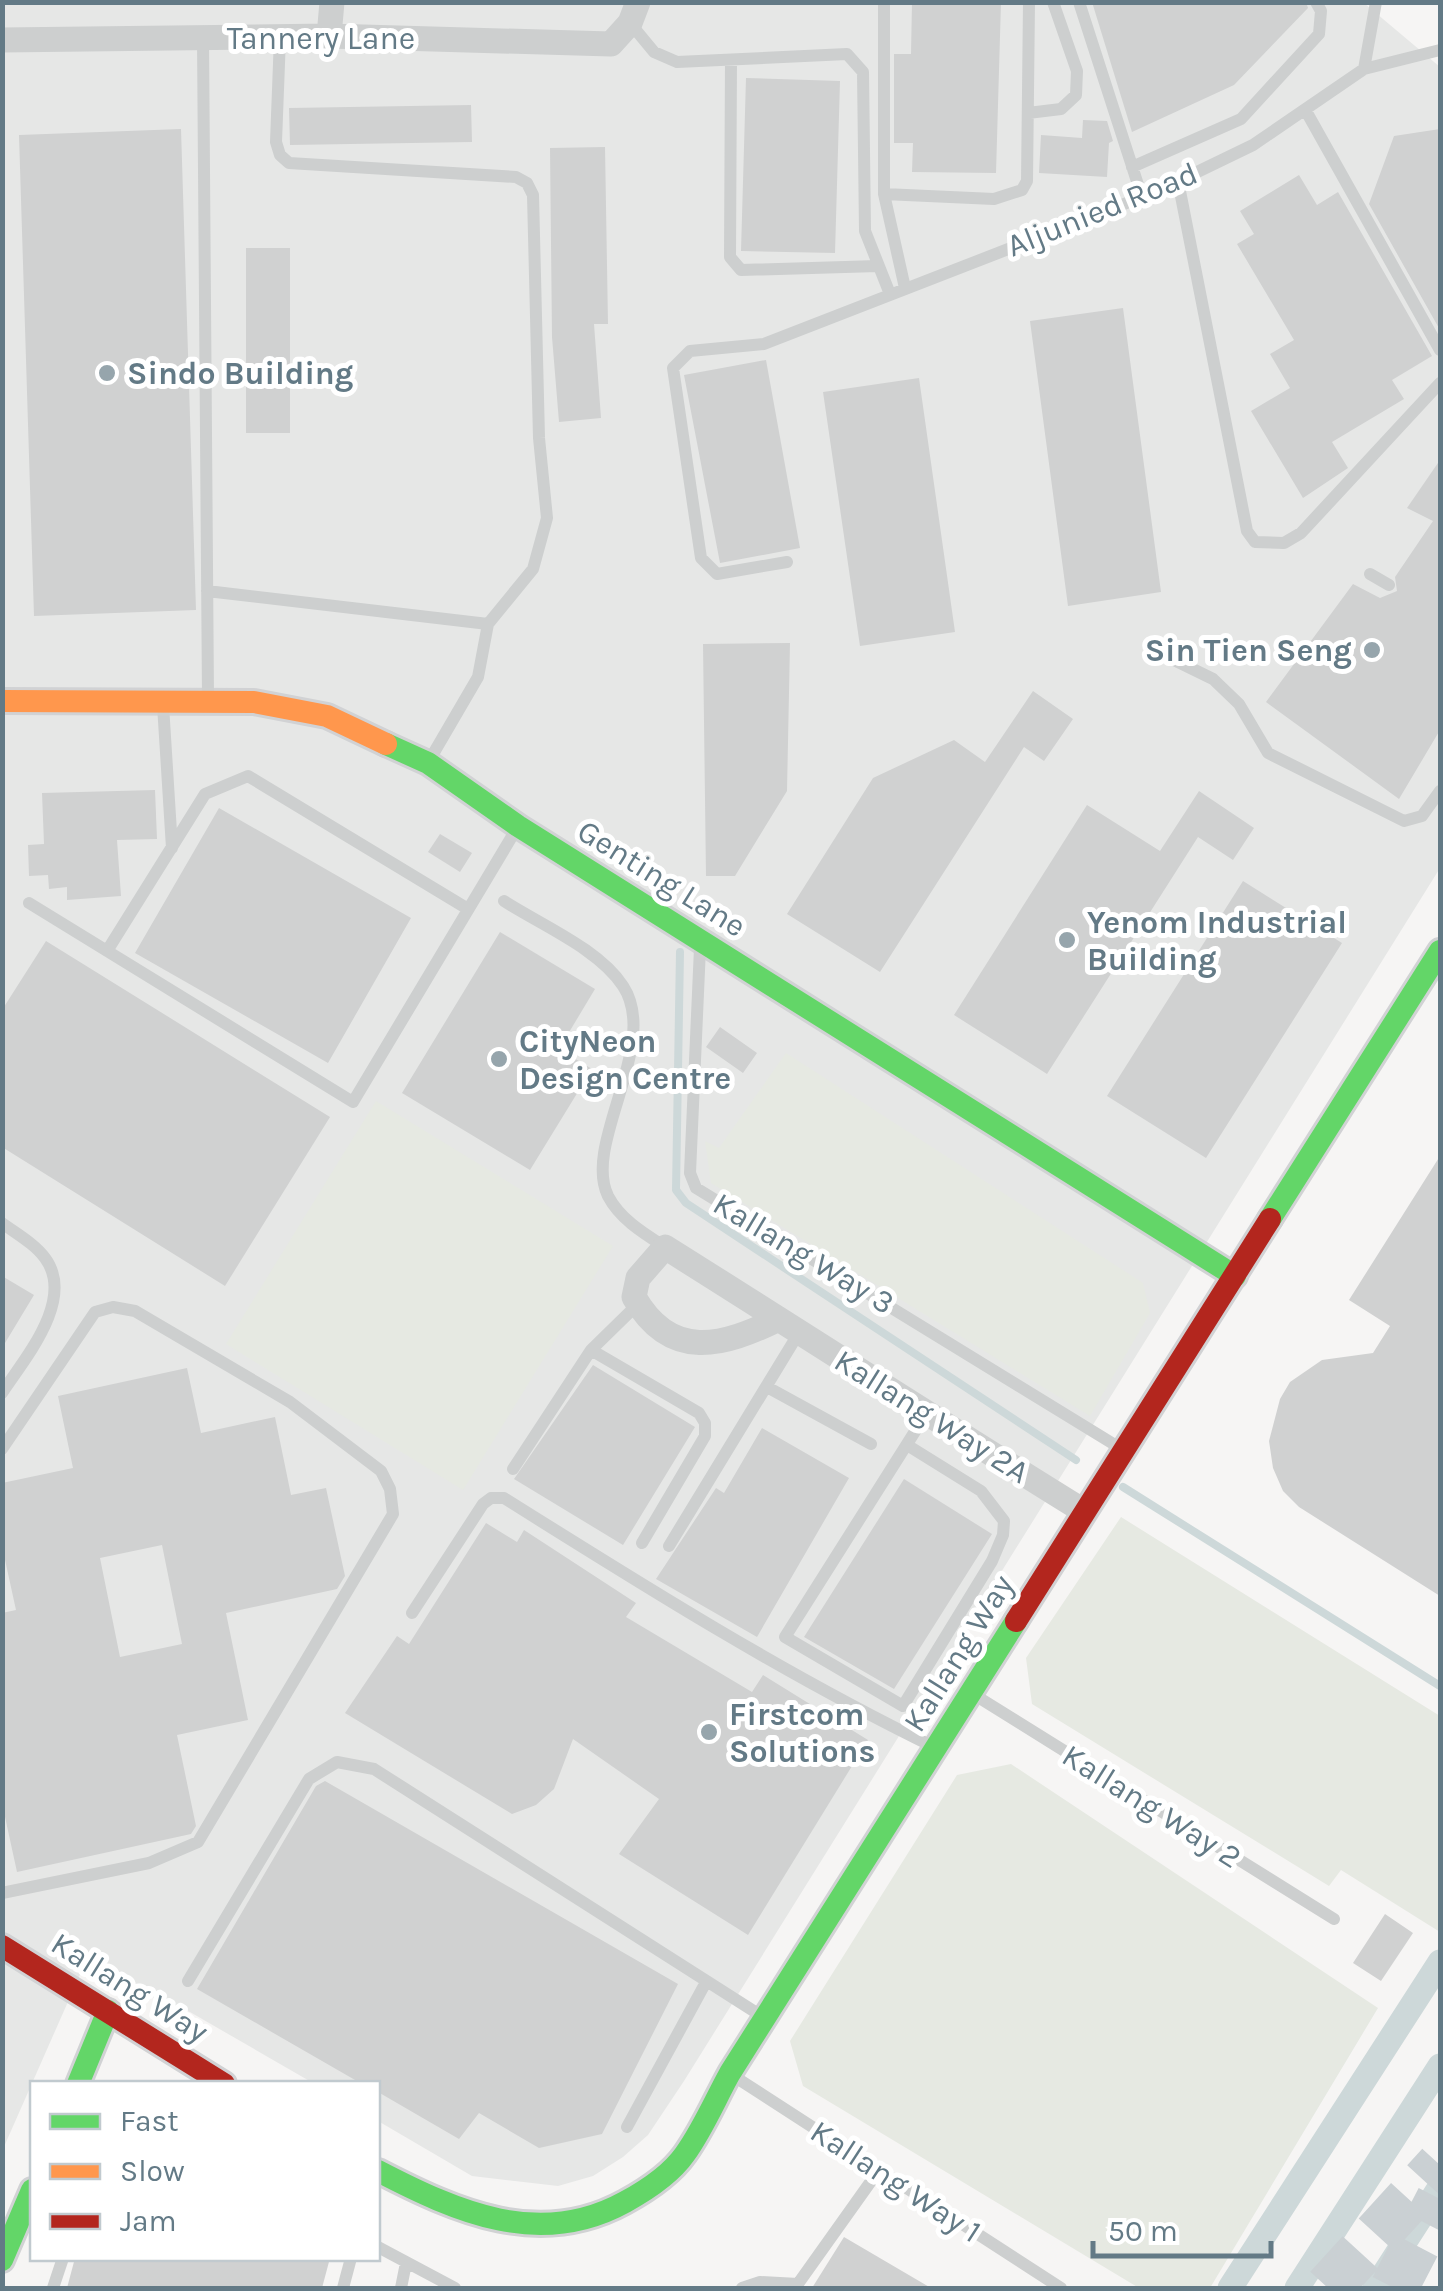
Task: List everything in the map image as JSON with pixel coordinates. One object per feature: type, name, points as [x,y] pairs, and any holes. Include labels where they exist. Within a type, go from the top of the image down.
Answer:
[{"type":"street","points":[[329,36],[332,2]]},
{"type":"street","name":"Tannery Lane","points":[[2,40],[329,36],[611,44],[634,13]]},
{"type":"street","name":"Genting Lane","points":[[2,701],[254,702],[327,716],[428,762],[518,826],[1235,1276]]},
{"type":"street","name":"Kallang Way","points":[[380,2172],[437,2202],[499,2222],[546,2228],[588,2221],[625,2204],[684,2156],[764,2018],[1440,951]]},
{"type":"street","points":[[665,1247],[638,1278],[634,1297],[644,1314],[674,1338],[702,1345],[790,1325]]},
{"type":"street","name":"Kallang Way 2A","points":[[665,1247],[926,1414],[1091,1503]]},
{"type":"street","name":"Kallang Way","points":[[2,1946],[219,2081]]},
{"type":"street","points":[[79,2081],[108,2012]]},
{"type":"street","points":[[2,2260],[30,2195]]},
{"type":"lane","points":[[884,2],[884,194],[905,288]]},
{"type":"lane","points":[[884,194],[994,199],[1022,190],[1027,181],[1029,2]]},
{"type":"lane","points":[[1028,113],[1061,108],[1076,95],[1076,71],[1053,2]]},
{"type":"lane","points":[[1079,2],[1142,197]]},
{"type":"lane","points":[[1132,166],[1241,118],[1319,34],[1321,12],[1316,2]]},
{"type":"lane","points":[[1364,69],[1376,2]]},
{"type":"lane","points":[[634,13],[654,52],[677,62],[847,54],[862,72],[865,230],[890,294]]},
{"type":"lane","points":[[280,37],[276,142],[280,154],[290,163],[516,177],[526,183],[532,195],[539,438],[547,518],[533,568],[488,624],[478,677],[428,762]]},
{"type":"lane","points":[[203,38],[208,701]]},
{"type":"lane","name":"Aljunied Road","points":[[787,562],[717,574],[707,569],[701,558],[673,368],[690,351],[764,344],[1142,197],[1253,144],[1364,69],[1440,50]]},
{"type":"lane","points":[[731,60],[730,256],[735,265],[741,270],[878,266]]},
{"type":"lane","points":[[1306,110],[1440,350]]},
{"type":"lane","points":[[1178,181],[1247,530],[1255,542],[1284,543],[1301,533],[1440,384]]},
{"type":"lane","points":[[1370,574],[1389,585]]},
{"type":"lane","points":[[207,591],[488,624]]},
{"type":"lane","points":[[1168,657],[1213,679],[1240,704],[1268,753],[1404,821],[1422,816],[1440,790]]},
{"type":"lane","points":[[163,702],[172,848]]},
{"type":"lane","points":[[107,951],[206,794],[248,776],[468,909]]},
{"type":"lane","points":[[29,903],[353,1102],[518,826]]},
{"type":"lane","name":"Kallang Way 2A","points":[[504,901],[610,969],[635,1012],[604,1166],[608,1195],[622,1216],[665,1247]]},
{"type":"lane","name":"Kallang Way 3","points":[[701,940],[690,1173],[696,1188],[1120,1457]]},
{"type":"lane","points":[[2,1223],[44,1256],[50,1267],[53,1305],[2,1393]]},
{"type":"lane","points":[[513,1469],[591,1350],[638,1304]]},
{"type":"lane","points":[[2,1450],[95,1312],[124,1309],[135,1311],[290,1402],[382,1471],[390,1489],[393,1514],[198,1842],[149,1864],[2,1893]]},
{"type":"lane","points":[[669,1546],[766,1387],[790,1325]]},
{"type":"lane","points":[[591,1350],[699,1414],[706,1423],[705,1436],[642,1543]]},
{"type":"lane","points":[[766,1387],[871,1444]]},
{"type":"lane","points":[[907,1445],[981,1491],[1004,1521],[1004,1535],[903,1706],[785,1637],[926,1414]]},
{"type":"lane","points":[[412,1613],[483,1504],[491,1498],[504,1498],[782,1667],[936,1748]]},
{"type":"lane","name":"Kallang Way 2","points":[[971,1692],[1334,1919]]},
{"type":"lane","points":[[188,1981],[309,1780],[337,1762],[374,1769],[764,2018]]},
{"type":"lane","points":[[627,2127],[706,1982]]},
{"type":"lane","name":"Kallang Way 1","points":[[730,2073],[1061,2288]]},
{"type":"lane","points":[[742,2288],[760,2282],[797,2286],[879,2170]]},
{"type":"lane","points":[[380,2248],[455,2288]]},
{"type":"lane","points":[[54,2288],[62,2261]]},
{"type":"lane","points":[[343,2288],[350,2261]]},
{"type":"lane","points":[[401,2288],[406,2263]]},
{"type":"shaded area","points":[[3,3],[1364,3],[1440,67],[1440,868],[684,2081],[648,2135],[593,2176],[558,2186],[472,2176],[380,2122],[380,2081],[310,2081],[190,2012],[82,1970],[3,2149]]},
{"type":"shaded area","points":[[786,1053],[1143,1283],[1150,1313],[1090,1416],[711,1183],[705,1141],[719,1148]]},
{"type":"shaded area","points":[[376,1101],[613,1246],[463,1490],[226,1344]]},
{"type":"shaded area","points":[[1121,1517],[1440,1716],[1440,1932],[1341,1870],[1329,1886],[1032,1704],[1026,1658]]},
{"type":"shaded area","points":[[1011,1764],[1378,2008],[1210,2288],[1139,2288],[803,2086],[790,2041],[957,1775]]},
{"type":"building","points":[[912,2],[1001,2],[996,173],[912,172],[913,143],[894,143],[894,54],[911,54]]},
{"type":"building","points":[[1092,2],[1306,2],[1308,8],[1234,85],[1132,132]]},
{"type":"building","points":[[746,78],[840,81],[835,253],[741,251]]},
{"type":"building","points":[[471,105],[472,142],[290,145],[289,108]]},
{"type":"building","points":[[1083,120],[1107,121],[1113,141],[1109,143],[1107,177],[1039,173],[1041,135],[1082,138]]},
{"type":"building","name":"Sindo Building","points":[[181,129],[196,610],[34,616],[19,135]]},
{"type":"building","points":[[1440,129],[1440,330],[1369,204],[1394,136]]},
{"type":"building","points":[[605,147],[608,324],[594,324],[601,418],[559,422],[552,337],[550,148]]},
{"type":"building","points":[[1299,175],[1317,205],[1338,192],[1432,356],[1392,380],[1404,399],[1332,442],[1348,468],[1303,498],[1251,411],[1290,388],[1270,354],[1294,340],[1237,244],[1254,234],[1240,211]]},
{"type":"building","points":[[246,248],[290,248],[290,433],[246,433]]},
{"type":"building","points":[[1123,308],[1161,592],[1068,606],[1030,321]]},
{"type":"building","points":[[766,360],[800,548],[720,563],[684,375]]},
{"type":"building","points":[[919,378],[955,632],[860,646],[823,392]]},
{"type":"building","name":"Sin Tien Seng","points":[[1440,460],[1440,730],[1399,799],[1266,702],[1353,584],[1380,598],[1397,591],[1395,577],[1433,521],[1407,508]]},
{"type":"building","points":[[790,643],[787,791],[735,876],[706,876],[703,644]]},
{"type":"building","points":[[1033,691],[1073,719],[1044,761],[1024,747],[880,972],[787,914],[873,778],[954,740],[985,762]]},
{"type":"building","points":[[155,790],[157,839],[117,840],[121,896],[67,900],[67,887],[49,889],[48,875],[29,876],[28,845],[44,844],[42,793]]},
{"type":"building","name":"Yenom Industrial Building","points":[[1199,791],[1254,828],[1233,860],[1198,837],[1047,1074],[954,1015],[1087,805],[1160,851]]},
{"type":"building","points":[[219,808],[411,918],[328,1063],[135,953]]},
{"type":"building","points":[[440,834],[472,853],[460,872],[428,852]]},
{"type":"building","points":[[1243,881],[1342,943],[1206,1158],[1107,1096]]},
{"type":"building","name":"CityNeon Design Centre","points":[[500,932],[595,989],[559,1049],[592,1069],[530,1170],[402,1093]]},
{"type":"building","points":[[46,941],[330,1117],[225,1286],[2,1147],[2,1010]]},
{"type":"building","points":[[720,1027],[757,1053],[743,1073],[706,1047]]},
{"type":"building","points":[[1440,1156],[1440,1596],[1299,1507],[1283,1491],[1273,1468],[1269,1441],[1280,1399],[1290,1382],[1322,1360],[1373,1353],[1390,1326],[1349,1300]]},
{"type":"building","points":[[2,1276],[34,1295],[2,1348]]},
{"type":"building","points":[[593,1365],[695,1427],[623,1545],[514,1479]]},
{"type":"building","points":[[187,1368],[201,1433],[275,1417],[291,1495],[326,1488],[345,1576],[337,1589],[226,1613],[248,1720],[177,1735],[196,1826],[191,1834],[17,1872],[2,1803],[2,1613],[16,1610],[2,1546],[2,1483],[73,1468],[58,1396]],"holes":[[[162,1545],[182,1644],[120,1657],[100,1558]]]},
{"type":"building","points":[[762,1428],[849,1478],[757,1637],[656,1579],[716,1488],[724,1493]]},
{"type":"building","points":[[904,1479],[992,1534],[894,1689],[804,1637]]},
{"type":"building","name":"Firstcom Solutions","points":[[486,1523],[517,1542],[524,1530],[636,1603],[626,1617],[752,1692],[763,1675],[868,1740],[748,1935],[619,1854],[659,1799],[573,1739],[554,1789],[536,1805],[512,1814],[345,1713],[397,1636],[409,1644]]},
{"type":"building","points":[[325,1781],[678,1984],[602,2134],[539,2148],[479,2113],[459,2139],[380,2093],[380,2081],[357,2081],[197,1989],[316,1786]]},
{"type":"building","points":[[1385,1914],[1413,1933],[1381,1981],[1353,1963]]},
{"type":"building","points":[[844,2237],[931,2288],[812,2288]]},
{"type":"building","points":[[74,2261],[329,2261],[322,2288],[67,2288]]},
{"type":"waterway","points":[[680,952],[676,1190],[686,1203],[1076,1460]]},
{"type":"waterway","points":[[1123,1487],[1440,1686]]},
{"type":"waterway","points":[[1230,2288],[1440,1962]]},
{"type":"waterway","points":[[1297,2288],[1440,2066]]},
{"type":"waterway","points":[[1375,2288],[1440,2187]]},
{"type":"tunnel","points":[[1328,2288],[1440,2165]]},
{"type":"tunnel","points":[[1394,2288],[1440,2199]]},
{"type":"traffic: fast","points":[[386,744],[428,763],[518,826],[1235,1276]]},
{"type":"traffic: fast","points":[[1270,1219],[1440,951]]},
{"type":"traffic: fast","points":[[380,2172],[468,2211],[530,2224],[562,2223],[593,2216],[625,2202],[666,2175],[691,2144],[730,2073],[1016,1621]]},
{"type":"traffic: fast","points":[[79,2081],[108,2011]]},
{"type":"traffic: fast","points":[[2,2260],[30,2195]]},
{"type":"traffic: slow","points":[[2,701],[254,702],[327,716],[386,744]]},
{"type":"traffic: jam","points":[[1016,1621],[1270,1219]]},
{"type":"traffic: jam","points":[[2,1946],[219,2081]]},
{"type":"place","name":"Sindo Building","points":[[107,373]]},
{"type":"place","name":"Sin Tien Seng","points":[[1372,650]]},
{"type":"place","name":"Yenom Industrial Building","points":[[1067,940]]},
{"type":"place","name":"CityNeon Design Centre","points":[[499,1059]]},
{"type":"place","name":"Firstcom Solutions","points":[[709,1732]]}]
